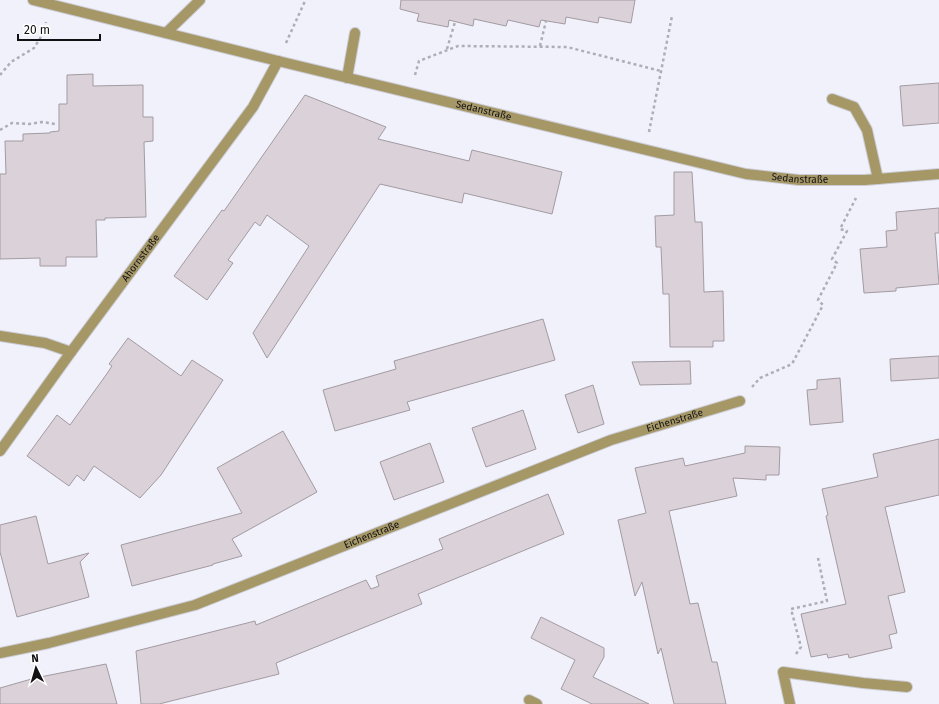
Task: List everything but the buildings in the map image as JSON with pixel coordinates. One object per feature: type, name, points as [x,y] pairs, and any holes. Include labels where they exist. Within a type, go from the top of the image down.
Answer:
[{"type":"street","name":"Sedanstraße","points":[[33,0],[52,2],[278,61],[746,174],[799,180],[865,180],[939,174]]},
{"type":"street","points":[[166,33],[200,0]]},
{"type":"street","points":[[347,78],[355,33]]},
{"type":"street","name":"Ahornstraße","points":[[0,452],[71,352],[253,107],[278,61]]},
{"type":"street","points":[[832,99],[854,107],[867,130],[878,179]]},
{"type":"street","points":[[0,336],[45,343],[71,352]]},
{"type":"street","name":"Eichenstraße","points":[[0,653],[49,643],[195,605],[610,440],[740,401]]},
{"type":"street","points":[[790,704],[783,672],[863,683],[907,687]]},
{"type":"path","points":[[278,61],[306,1]]},
{"type":"path","points":[[0,75],[11,62],[34,48],[44,32],[52,2]]},
{"type":"path","points":[[646,150],[672,16]]},
{"type":"path","points":[[540,46],[546,21]]},
{"type":"path","points":[[447,50],[455,22]]},
{"type":"path","points":[[410,93],[419,60],[458,46],[567,47],[661,71]]},
{"type":"path","points":[[0,130],[12,123],[42,122],[55,124]]},
{"type":"path","points":[[740,401],[760,378],[792,364],[823,305],[818,300],[837,263],[832,259],[847,231],[840,229],[865,180]]},
{"type":"path","points":[[783,672],[801,647],[791,609],[827,601],[818,558]]}]
